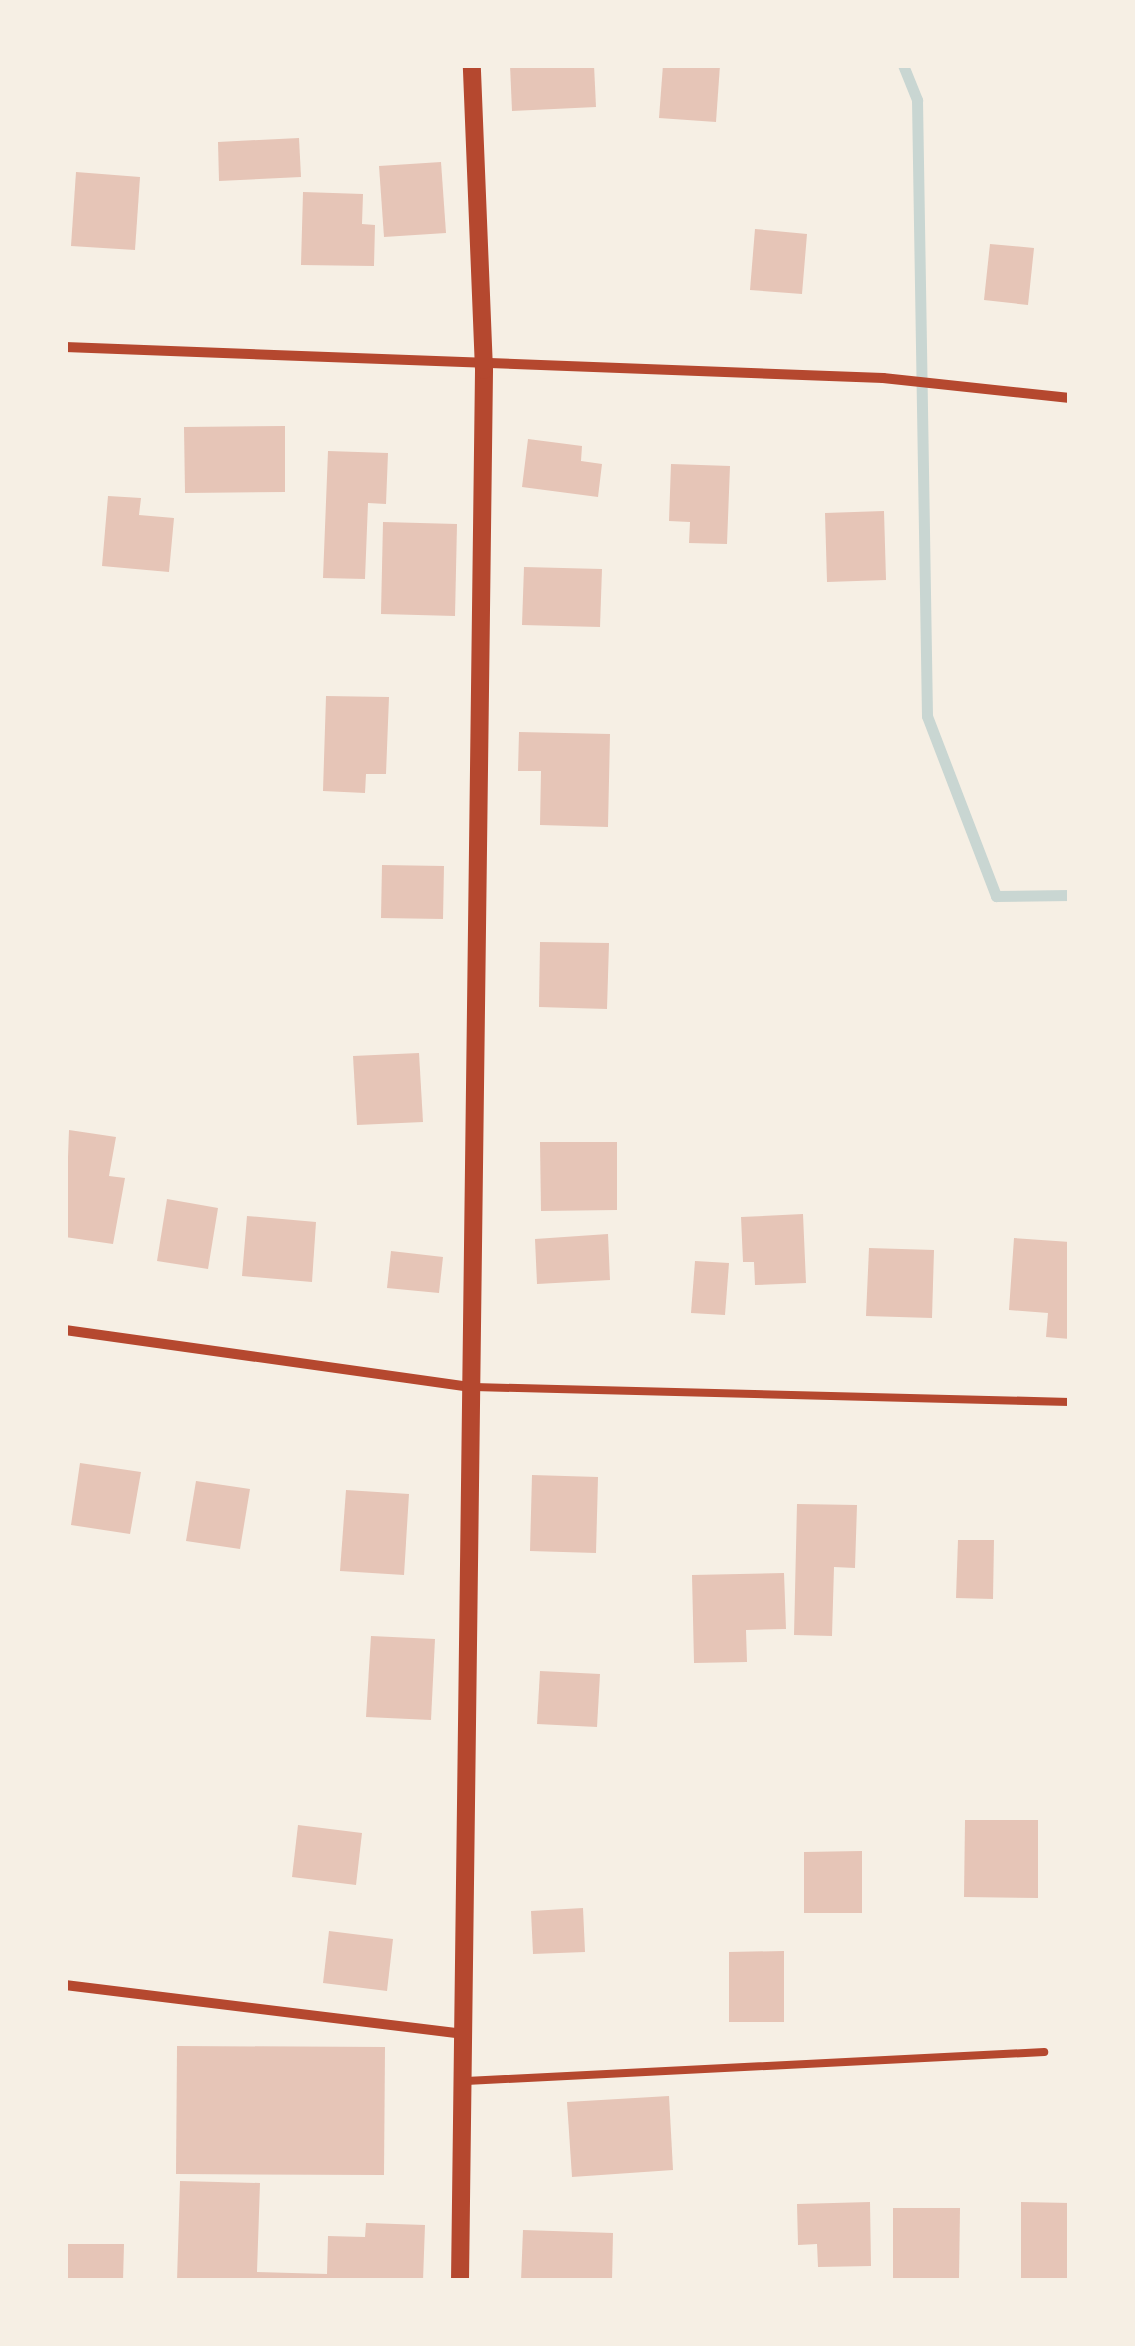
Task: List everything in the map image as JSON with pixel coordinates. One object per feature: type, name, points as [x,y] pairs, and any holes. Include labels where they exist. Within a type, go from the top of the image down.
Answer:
[{"type":"street","points":[[460,2281],[484,370],[472,65]]},
{"type":"street","points":[[65,347],[484,370],[883,378],[968,383],[1070,398]]},
{"type":"street","points":[[65,1330],[474,1387]]},
{"type":"street","points":[[65,1984],[464,2034]]},
{"type":"lane","points":[[474,1387],[1070,1402]]},
{"type":"lane","points":[[461,2082],[1044,2052]]},
{"type":"building","points":[[510,65],[594,65],[596,107],[512,111]]},
{"type":"building","points":[[663,65],[720,65],[716,122],[659,118]]},
{"type":"building","points":[[299,138],[301,177],[219,181],[218,142]]},
{"type":"building","points":[[441,162],[446,233],[384,237],[379,166]]},
{"type":"building","points":[[76,172],[140,177],[135,250],[71,246]]},
{"type":"building","points":[[303,192],[363,194],[362,224],[375,225],[374,266],[301,265]]},
{"type":"building","points":[[755,229],[807,234],[802,294],[750,290]]},
{"type":"building","points":[[990,244],[1034,248],[1028,305],[984,300]]},
{"type":"building","points":[[285,426],[285,492],[185,493],[184,427]]},
{"type":"building","points":[[528,439],[582,446],[581,461],[602,464],[598,497],[522,487]]},
{"type":"building","points":[[328,451],[388,453],[386,504],[368,503],[365,579],[323,578]]},
{"type":"building","points":[[671,464],[730,466],[727,544],[689,543],[690,522],[669,521]]},
{"type":"building","points":[[108,496],[141,498],[139,515],[174,518],[169,572],[102,566]]},
{"type":"building","points":[[884,511],[886,580],[827,582],[825,513]]},
{"type":"building","points":[[383,522],[457,524],[455,616],[381,614]]},
{"type":"building","points":[[524,567],[602,569],[600,627],[522,625]]},
{"type":"building","points":[[326,696],[389,697],[386,774],[366,774],[365,793],[323,791]]},
{"type":"building","points":[[519,732],[610,734],[608,827],[540,825],[541,771],[518,771]]},
{"type":"building","points":[[382,865],[444,866],[443,919],[381,918]]},
{"type":"building","points":[[540,942],[609,943],[607,1009],[539,1007]]},
{"type":"building","points":[[419,1053],[423,1122],[357,1125],[353,1056]]},
{"type":"building","points":[[69,1130],[116,1137],[109,1176],[125,1178],[113,1244],[65,1237]]},
{"type":"building","points":[[540,1142],[617,1142],[617,1210],[541,1211]]},
{"type":"building","points":[[167,1199],[218,1208],[208,1269],[157,1261]]},
{"type":"building","points":[[803,1214],[806,1283],[755,1285],[754,1262],[743,1262],[741,1217]]},
{"type":"building","points":[[247,1216],[316,1222],[312,1282],[242,1276]]},
{"type":"building","points":[[608,1234],[610,1280],[537,1284],[535,1239]]},
{"type":"building","points":[[1014,1238],[1070,1242],[1070,1339],[1046,1337],[1048,1313],[1009,1310]]},
{"type":"building","points":[[869,1248],[934,1250],[932,1318],[866,1316]]},
{"type":"building","points":[[391,1251],[443,1257],[439,1293],[387,1288]]},
{"type":"building","points":[[695,1261],[729,1263],[725,1315],[691,1313]]},
{"type":"building","points":[[80,1463],[141,1472],[130,1534],[71,1525]]},
{"type":"building","points":[[532,1475],[598,1477],[596,1553],[530,1551]]},
{"type":"building","points":[[196,1481],[250,1489],[240,1549],[186,1541]]},
{"type":"building","points":[[346,1490],[409,1494],[404,1575],[340,1571]]},
{"type":"building","points":[[797,1504],[857,1505],[855,1568],[834,1567],[832,1636],[794,1635]]},
{"type":"building","points":[[958,1540],[994,1540],[993,1599],[956,1598]]},
{"type":"building","points":[[784,1573],[786,1629],[746,1630],[747,1662],[694,1663],[692,1575]]},
{"type":"building","points":[[371,1636],[435,1639],[431,1720],[366,1717]]},
{"type":"building","points":[[540,1671],[600,1674],[597,1727],[537,1724]]},
{"type":"building","points":[[965,1820],[1038,1820],[1038,1898],[964,1897]]},
{"type":"building","points":[[298,1825],[362,1833],[356,1885],[292,1877]]},
{"type":"building","points":[[862,1851],[862,1913],[804,1913],[804,1852]]},
{"type":"building","points":[[583,1908],[585,1952],[533,1954],[531,1911]]},
{"type":"building","points":[[329,1931],[393,1939],[387,1991],[323,1983]]},
{"type":"building","points":[[784,1951],[784,2022],[729,2022],[729,1952]]},
{"type":"building","points":[[177,2046],[385,2047],[384,2175],[176,2174]]},
{"type":"building","points":[[669,2096],[673,2170],[572,2177],[567,2102]]},
{"type":"building","points":[[180,2181],[260,2183],[257,2272],[327,2274],[328,2236],[365,2237],[366,2223],[425,2225],[423,2281],[177,2281]]},
{"type":"building","points":[[870,2202],[871,2266],[818,2267],[817,2244],[798,2245],[797,2204]]},
{"type":"building","points":[[1021,2202],[1070,2203],[1070,2280],[1021,2280]]},
{"type":"building","points":[[893,2208],[960,2208],[959,2279],[893,2279]]},
{"type":"building","points":[[523,2230],[613,2233],[612,2281],[521,2281]]},
{"type":"building","points":[[65,2244],[124,2244],[123,2281],[65,2281]]},
{"type":"waterway","points":[[903,65],[917,100],[927,716],[996,896],[1070,895]]}]
